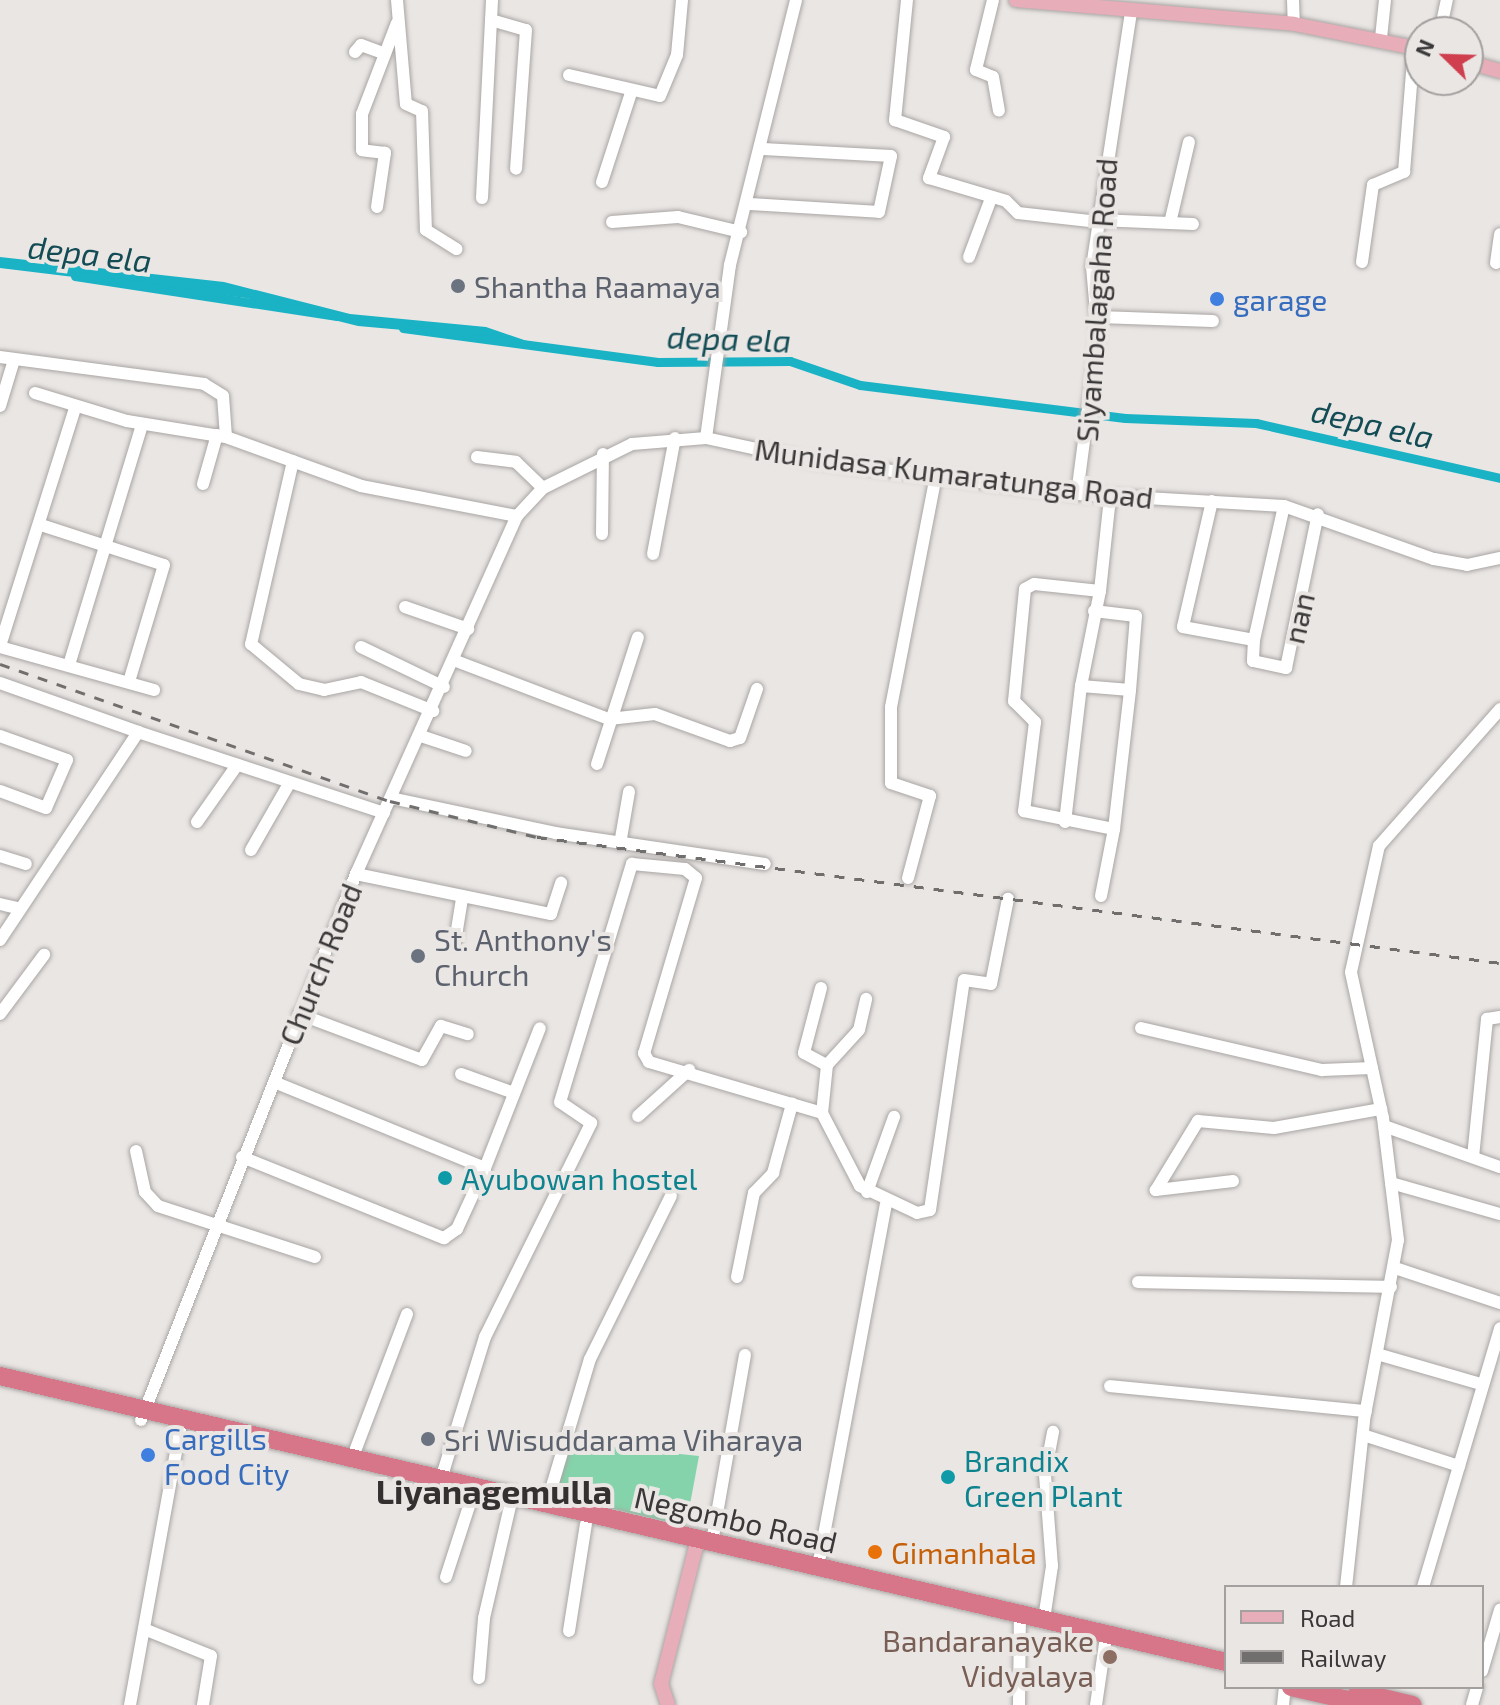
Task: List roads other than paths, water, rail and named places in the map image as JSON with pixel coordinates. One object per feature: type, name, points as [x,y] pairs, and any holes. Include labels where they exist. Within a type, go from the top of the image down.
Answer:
[{"type":"highway","name":"Negombo Road","points":[[0,1376],[180,1429],[586,1524],[702,1543],[818,1567],[1105,1644],[1224,1672]]},
{"type":"highway","name":"Negombo Road","points":[[0,1387],[352,1459],[547,1503],[1020,1619],[1044,1619],[1224,1662]]},
{"type":"highway","points":[[1328,1689],[1391,1694],[1412,1705]]},
{"type":"highway","points":[[1328,1689],[1370,1705]]},
{"type":"main road","points":[[1016,0],[1133,7],[1294,24],[1404,44]]},
{"type":"main road","points":[[668,1705],[661,1684],[702,1543]]},
{"type":"street","points":[[397,0],[406,104],[422,111],[426,230],[457,249]]},
{"type":"street","points":[[482,198],[492,0]]},
{"type":"street","points":[[569,75],[631,93],[660,96],[668,88],[682,0]]},
{"type":"street","points":[[706,438],[715,362],[741,232],[796,0]]},
{"type":"street","points":[[907,0],[895,120],[944,137],[929,178],[990,201],[1006,201],[1018,213],[1098,221],[1193,224]]},
{"type":"street","points":[[993,0],[976,70],[993,77],[999,110]]},
{"type":"street","points":[[1293,0],[1294,24]]},
{"type":"street","points":[[1381,38],[1385,0]]},
{"type":"street","name":"Siyambalagaha Road","points":[[1077,494],[1088,426],[1098,317],[1092,267],[1133,7]]},
{"type":"street","points":[[491,20],[526,30],[516,169]]},
{"type":"street","points":[[377,207],[385,153],[362,150],[360,135],[383,53],[397,22]]},
{"type":"street","points":[[355,52],[361,45],[383,53]]},
{"type":"street","points":[[602,182],[631,93]]},
{"type":"street","points":[[1362,262],[1373,185],[1404,172],[1412,96]]},
{"type":"street","points":[[1170,223],[1189,142]]},
{"type":"street","points":[[750,204],[879,212],[891,156],[763,149]]},
{"type":"street","points":[[969,257],[990,201]]},
{"type":"street","points":[[612,222],[678,217],[741,232]]},
{"type":"street","points":[[1496,263],[1500,234]]},
{"type":"street","points":[[1098,317],[1213,321]]},
{"type":"street","points":[[0,357],[204,384],[223,396],[221,436],[203,484]]},
{"type":"street","points":[[0,406],[14,360]]},
{"type":"street","points":[[35,393],[75,408],[142,424],[221,436],[361,486],[517,516]]},
{"type":"street","points":[[75,408],[41,525],[0,647],[154,690]]},
{"type":"street","points":[[69,665],[142,424]]},
{"type":"street","points":[[653,554],[675,438]]},
{"type":"street","name":"Munidasa Kumaratunga Road","points":[[517,516],[543,488],[603,454],[675,438],[706,438],[812,461],[1077,494],[1284,506],[1318,514],[1434,559],[1467,565],[1500,558]]},
{"type":"street","points":[[602,534],[603,454]]},
{"type":"street","points":[[477,457],[516,462],[543,488]]},
{"type":"street","points":[[293,461],[251,644],[286,679],[324,690],[361,682],[433,711]]},
{"type":"street","points":[[908,878],[930,796],[891,783],[891,707],[924,558],[936,475]]},
{"type":"street","points":[[1065,822],[1081,686],[1100,591],[1110,497]]},
{"type":"street","points":[[1212,501],[1183,627],[1254,640],[1284,506]]},
{"type":"street","name":"nan","points":[[1254,640],[1253,661],[1286,668],[1318,514]]},
{"type":"street","name":"Church Road","points":[[142,1416],[356,874],[456,661],[517,516]]},
{"type":"street","points":[[41,525],[164,565],[129,682]]},
{"type":"street","points":[[1100,591],[1034,584],[1025,589],[1014,701],[1035,722],[1024,811],[1065,822],[1114,829]]},
{"type":"street","points":[[405,607],[468,629]]},
{"type":"street","points":[[1094,611],[1136,616],[1114,829],[1101,896]]},
{"type":"street","points":[[597,764],[609,719],[638,637]]},
{"type":"street","points":[[361,647],[444,687]]},
{"type":"street","points":[[456,661],[579,704],[609,719],[655,714],[736,742],[757,689]]},
{"type":"street","points":[[0,683],[289,784],[384,813]]},
{"type":"street","points":[[1081,686],[1130,690]]},
{"type":"street","points":[[1346,1585],[1366,1411],[1395,1268],[1391,1183],[1384,1126],[1351,972],[1379,846],[1500,709]]},
{"type":"street","points":[[0,940],[18,908],[138,732]]},
{"type":"street","points":[[0,736],[67,760],[46,808],[0,791]]},
{"type":"street","points":[[421,736],[466,751]]},
{"type":"street","points":[[197,822],[237,765]]},
{"type":"street","points":[[251,850],[289,784]]},
{"type":"street","points":[[620,844],[629,792]]},
{"type":"street","points":[[391,798],[620,844],[765,864]]},
{"type":"street","points":[[0,856],[26,864]]},
{"type":"street","points":[[441,1479],[485,1337],[591,1123],[560,1102],[632,864],[696,873],[644,1053],[649,1062],[689,1070],[822,1113]]},
{"type":"street","points":[[356,874],[462,899],[551,914],[561,883]]},
{"type":"street","points":[[455,942],[462,899]]},
{"type":"street","points":[[866,999],[859,1030],[827,1065],[822,1113],[867,1192],[886,1204],[930,1210],[964,980],[991,984],[1008,899]]},
{"type":"street","points":[[0,904],[18,908]]},
{"type":"street","points":[[2,1007],[44,955]]},
{"type":"street","points":[[821,988],[804,1053],[827,1065]]},
{"type":"street","points":[[299,1014],[422,1060],[441,1026],[468,1034]]},
{"type":"street","points":[[1473,1157],[1487,1019],[1500,1017]]},
{"type":"street","points":[[242,1157],[444,1238],[457,1229],[485,1168],[540,1028]]},
{"type":"street","points":[[1141,1028],[1322,1070],[1372,1068]]},
{"type":"street","points":[[638,1116],[689,1070]]},
{"type":"street","points":[[461,1074],[514,1093]]},
{"type":"street","points":[[274,1082],[485,1168]]},
{"type":"street","points":[[737,1277],[754,1193],[773,1173],[792,1104]]},
{"type":"street","points":[[1233,1181],[1156,1190],[1198,1121],[1274,1128],[1381,1109]]},
{"type":"street","points":[[867,1192],[894,1117]]},
{"type":"street","points":[[1384,1126],[1500,1167]]},
{"type":"street","points":[[136,1151],[150,1200],[315,1257]]},
{"type":"street","points":[[1391,1183],[1500,1214]]},
{"type":"street","points":[[547,1503],[590,1359],[671,1196]]},
{"type":"street","points":[[818,1567],[886,1204]]},
{"type":"street","points":[[1395,1268],[1500,1303]]},
{"type":"street","points":[[1138,1282],[1391,1287]]},
{"type":"street","points":[[352,1459],[407,1314]]},
{"type":"street","points":[[1424,1585],[1500,1328]]},
{"type":"street","points":[[1377,1354],[1481,1384]]},
{"type":"street","points":[[702,1543],[745,1355]]},
{"type":"street","points":[[1110,1386],[1366,1411]]},
{"type":"street","points":[[130,1705],[180,1429]]},
{"type":"street","points":[[1044,1619],[1052,1566],[1045,1474],[1053,1432]]},
{"type":"street","points":[[1363,1435],[1459,1466]]},
{"type":"street","points":[[446,1577],[472,1497]]},
{"type":"street","points":[[479,1678],[484,1618],[510,1506]]},
{"type":"street","points":[[569,1631],[586,1524]]},
{"type":"street","points":[[1484,1664],[1500,1610]]},
{"type":"street","points":[[1019,1705],[1020,1619]]},
{"type":"street","points":[[144,1629],[211,1656],[203,1705]]},
{"type":"street","points":[[1096,1705],[1105,1644]]},
{"type":"water","points":[[0,257],[224,282],[350,314],[486,327],[527,341],[358,326],[246,298],[0,268]]},
{"type":"waterway","name":"depa ela","points":[[75,276],[337,316]]},
{"type":"waterway","name":"depa ela","points":[[403,328],[658,362],[790,361],[860,385],[1125,418],[1256,423],[1500,478]]},
{"type":"railway","points":[[0,664],[390,801],[537,837],[1500,963]]},
{"type":"place","name":"Shantha Raamaya","points":[[458,286]]},
{"type":"place","name":"garage","points":[[1217,299]]},
{"type":"place","name":"St. Anthony's Church","points":[[418,956]]},
{"type":"place","name":"Ayubowan hostel","points":[[445,1178]]},
{"type":"place","name":"Sri Wisuddarama Viharaya","points":[[428,1439]]},
{"type":"place","name":"Cargills Food City","points":[[148,1455]]},
{"type":"place","name":"Brandix Green Plant","points":[[948,1477]]},
{"type":"place","name":"Gimanhala","points":[[875,1552]]},
{"type":"place","name":"Bandaranayake Vidyalaya","points":[[1110,1657]]},
{"type":"district","name":"Liyanagemulla","points":[[494,1491]]}]
